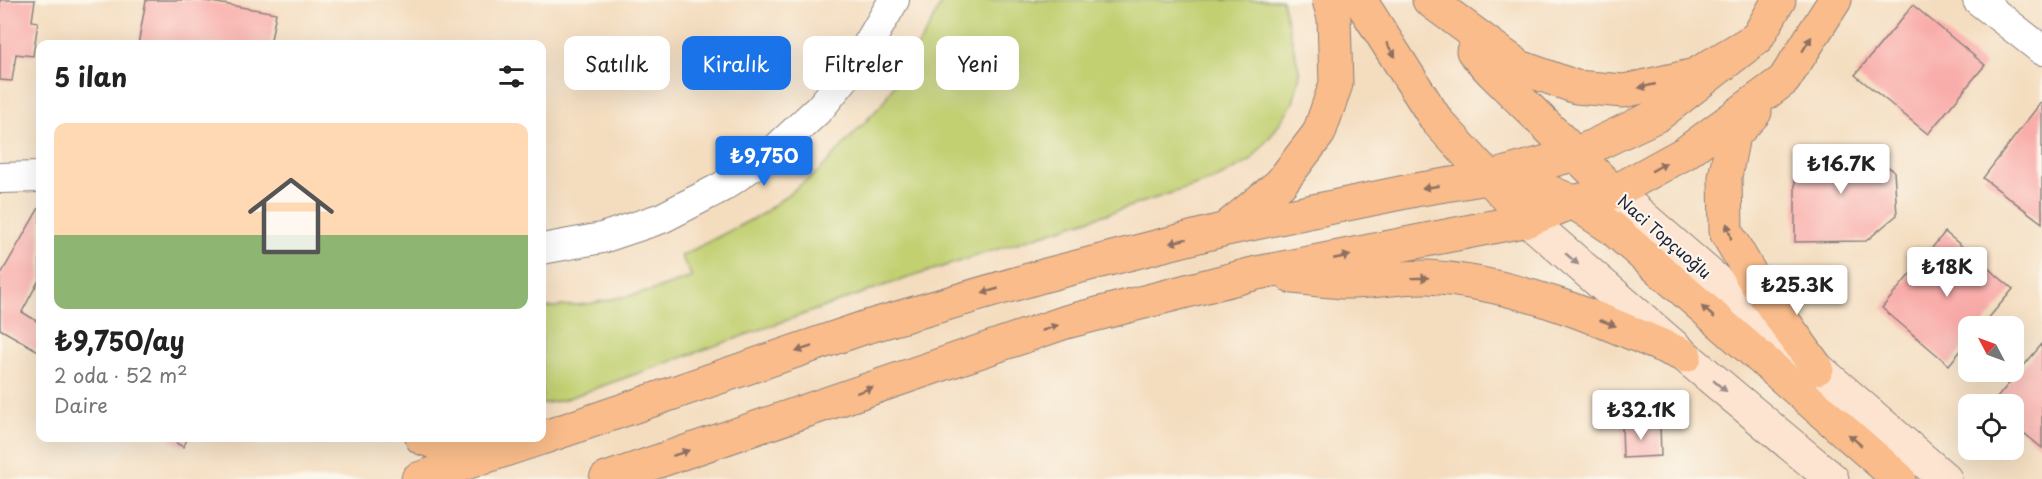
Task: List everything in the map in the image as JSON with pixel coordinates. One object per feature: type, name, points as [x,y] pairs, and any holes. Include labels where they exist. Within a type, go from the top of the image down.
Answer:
[{"type":"main road","points":[[1226,229],[1280,184],[1319,133],[1336,84],[1334,18],[1329,0]]},
{"type":"main road","points":[[1360,0],[1437,121],[1528,220],[1832,479]]},
{"type":"main road","points":[[1428,0],[1520,67],[1576,87],[1624,91],[1695,75],[1757,38]]},
{"type":"main road","name":"Naci Topçuoğlu","points":[[1428,0],[1491,71],[1614,192],[1945,479]]},
{"type":"main road","points":[[546,436],[863,328],[1046,275],[1226,229],[1414,190],[1488,178],[1576,154],[1658,115],[1757,38],[1779,0]]},
{"type":"main road","points":[[1817,368],[1754,280],[1726,232],[1725,177],[1733,136],[1784,80],[1835,0]]},
{"type":"main road","points":[[606,479],[1066,322],[1257,273],[1528,220],[1573,202],[1614,192],[1685,153],[1784,80]]},
{"type":"main road","points":[[1488,178],[1534,185],[1573,202],[1612,228],[1899,479]]},
{"type":"main road","points":[[1257,273],[1343,282],[1426,277],[1480,283],[1609,323],[1685,356]]},
{"type":"main road","points":[[434,442],[483,458]]},
{"type":"main road","points":[[418,479],[529,442]]},
{"type":"street","points":[[546,248],[602,238],[662,218],[722,187],[775,150],[820,108],[859,60],[894,0]]},
{"type":"street","points":[[1978,0],[2042,50]]},
{"type":"street","points":[[0,178],[36,177]]},
{"type":"green space","points":[[943,0],[1282,0],[1300,74],[1293,103],[1273,133],[1250,161],[1218,178],[880,287],[563,400],[546,403],[546,308],[588,304],[651,291],[692,277],[681,256],[762,214],[820,170],[882,104],[891,90],[924,90],[924,36]]},
{"type":"building","points":[[0,0],[35,0],[32,21],[38,22],[33,56],[16,54],[12,81],[0,80]]},
{"type":"building","points":[[146,0],[199,0],[276,13],[271,40],[139,40]]},
{"type":"building","points":[[1913,5],[1985,65],[1928,134],[1855,75]]},
{"type":"building","points":[[2042,101],[2042,223],[1983,178]]},
{"type":"building","points":[[1795,147],[1859,147],[1894,171],[1897,215],[1866,241],[1795,242]]},
{"type":"building","points":[[36,213],[36,286],[22,312],[36,321],[36,350],[0,329],[0,276]]},
{"type":"building","points":[[1945,232],[2013,289],[1990,316],[1958,316],[1958,354],[1949,365],[1882,308]]},
{"type":"building","points":[[2042,344],[2042,448],[2024,433],[2024,394],[2000,394],[2010,382],[2024,382],[2024,366]]},
{"type":"building","points":[[1660,425],[1661,456],[1623,458],[1622,426]]},
{"type":"building","points":[[175,442],[186,442],[183,447]]}]
